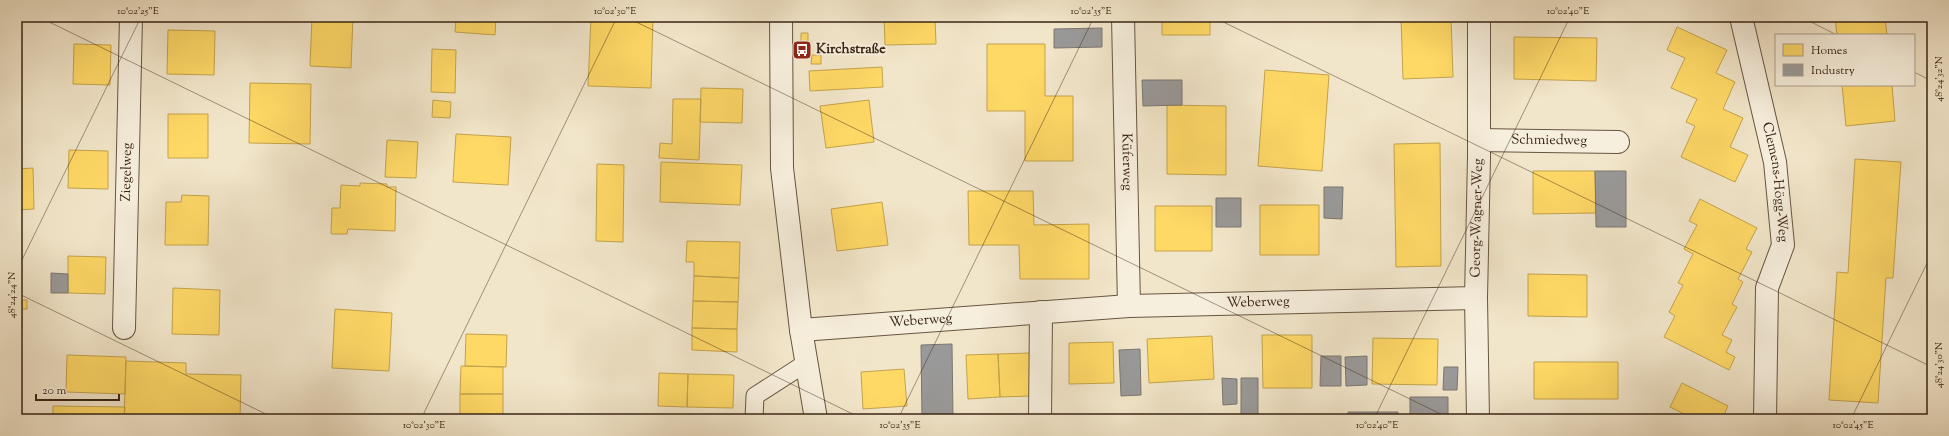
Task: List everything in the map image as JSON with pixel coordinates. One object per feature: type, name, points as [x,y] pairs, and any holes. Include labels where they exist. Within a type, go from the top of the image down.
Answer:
[{"type":"street","name":"Ziegelweg","points":[[124,328],[131,17]]},
{"type":"street","points":[[781,17],[782,168],[801,330],[816,419]]},
{"type":"street","name":"Küferweg","points":[[1123,17],[1129,306]]},
{"type":"street","name":"Georg-Wagner-Weg","points":[[1478,419],[1476,298],[1479,140],[1479,17]]},
{"type":"street","name":"Clemens-Högg-Weg","points":[[1741,17],[1775,162],[1783,245],[1767,288],[1765,419]]},
{"type":"street","name":"Schmiedweg","points":[[1479,140],[1618,142]]},
{"type":"street","name":"Weberweg","points":[[801,330],[1129,306],[1476,298]]},
{"type":"street","points":[[1040,419],[1041,312]]},
{"type":"lane","points":[[754,419],[755,396],[806,363]]},
{"type":"building: Homes","points":[[312,17],[353,17],[351,68],[310,66]]},
{"type":"building: Homes","points":[[456,17],[496,17],[495,35],[455,32]]},
{"type":"building: Homes","points":[[591,17],[653,17],[651,88],[588,86]]},
{"type":"building: Homes","points":[[884,17],[935,17],[936,44],[885,45]]},
{"type":"building: Homes","points":[[1162,17],[1210,17],[1210,35],[1162,35]]},
{"type":"building: Homes","points":[[1401,17],[1451,17],[1453,77],[1403,79]]},
{"type":"building: Homes","points":[[1835,17],[1885,17],[1887,34],[1837,34]]},
{"type":"building: Homes","points":[[1677,27],[1727,50],[1716,73],[1735,82],[1723,109],[1743,118],[1730,147],[1748,155],[1735,182],[1681,157],[1695,126],[1686,122],[1697,99],[1671,88],[1685,58],[1667,50]]},
{"type":"building: Homes","points":[[168,30],[215,31],[214,75],[167,74]]},
{"type":"building: Homes","points":[[801,33],[808,33],[808,50],[801,49]]},
{"type":"building: Homes","points":[[1514,37],[1597,38],[1596,81],[1514,79]]},
{"type":"building: Homes","points":[[17,42],[19,42],[20,89],[17,89]]},
{"type":"building: Homes","points":[[74,44],[111,45],[110,85],[73,84]]},
{"type":"building: Homes","points":[[987,44],[1045,44],[1045,96],[1073,96],[1073,161],[1025,161],[1025,111],[987,111]]},
{"type":"building: Homes","points":[[432,49],[456,50],[455,93],[431,92]]},
{"type":"building: Homes","points":[[812,55],[821,55],[821,64],[811,64]]},
{"type":"building: Homes","points":[[882,67],[883,87],[810,91],[809,71]]},
{"type":"building: Homes","points":[[1265,70],[1329,75],[1322,171],[1258,166]]},
{"type":"building: Homes","points":[[250,83],[311,84],[310,144],[249,143]]},
{"type":"building: Homes","points":[[1842,86],[1892,86],[1895,121],[1846,126]]},
{"type":"building: Homes","points":[[701,88],[743,89],[742,123],[700,122]]},
{"type":"building: Homes","points":[[673,99],[701,99],[699,160],[659,158],[660,143],[672,144]]},
{"type":"building: Homes","points":[[433,100],[451,102],[450,118],[432,117]]},
{"type":"building: Homes","points":[[869,100],[874,142],[826,148],[820,106]]},
{"type":"building: Homes","points":[[1167,105],[1226,106],[1226,175],[1167,174]]},
{"type":"building: Homes","points":[[168,114],[208,114],[208,158],[168,158]]},
{"type":"building: Homes","points":[[456,134],[511,137],[508,185],[453,182]]},
{"type":"building: Homes","points":[[387,140],[418,142],[416,178],[385,177]]},
{"type":"building: Homes","points":[[1440,143],[1441,266],[1396,267],[1394,144]]},
{"type":"building: Homes","points":[[69,150],[108,151],[108,189],[68,188]]},
{"type":"building: Homes","points":[[1855,159],[1901,162],[1893,278],[1886,278],[1878,403],[1829,400],[1837,272],[1848,273]]},
{"type":"building: Homes","points":[[661,162],[742,165],[740,205],[660,202]]},
{"type":"building: Homes","points":[[597,164],[624,165],[623,242],[596,241]]},
{"type":"building: Homes","points":[[33,168],[34,209],[17,210],[17,169]]},
{"type":"building: Homes","points":[[1533,171],[1595,171],[1596,213],[1533,214]]},
{"type":"building: Homes","points":[[360,183],[387,184],[387,187],[396,187],[395,231],[348,229],[347,234],[331,234],[332,208],[340,208],[341,185],[360,186]]},
{"type":"building: Homes","points":[[968,191],[1033,191],[1034,225],[1089,224],[1089,279],[1020,279],[1019,245],[969,245]]},
{"type":"building: Homes","points":[[182,195],[209,196],[208,245],[165,245],[166,202],[181,202]]},
{"type":"building: Homes","points":[[1700,199],[1757,228],[1746,249],[1752,252],[1738,279],[1743,282],[1732,304],[1737,307],[1722,335],[1732,340],[1726,352],[1735,357],[1729,370],[1664,337],[1675,316],[1669,312],[1683,285],[1678,283],[1693,254],[1684,249],[1697,225],[1689,221]]},
{"type":"building: Homes","points":[[882,202],[888,245],[837,251],[831,209]]},
{"type":"building: Homes","points":[[1260,205],[1319,205],[1319,255],[1260,255]]},
{"type":"building: Homes","points":[[1155,206],[1212,206],[1212,251],[1155,251]]},
{"type":"building: Homes","points":[[687,241],[740,242],[739,278],[694,276],[694,262],[686,262]]},
{"type":"building: Homes","points":[[68,256],[106,257],[105,294],[68,293]]},
{"type":"building: Homes","points":[[1528,274],[1587,275],[1587,317],[1528,316]]},
{"type":"building: Homes","points":[[694,276],[739,278],[738,302],[693,301]]},
{"type":"building: Homes","points":[[173,288],[220,290],[219,335],[172,334]]},
{"type":"building: Homes","points":[[17,295],[22,295],[21,300],[27,300],[27,309],[22,309],[22,328],[17,328]]},
{"type":"building: Homes","points":[[693,301],[738,302],[737,329],[692,328]]},
{"type":"building: Homes","points":[[335,309],[392,313],[389,371],[332,368]]},
{"type":"building: Homes","points":[[692,328],[737,329],[737,352],[692,350]]},
{"type":"building: Homes","points":[[466,334],[507,335],[506,367],[465,366]]},
{"type":"building: Homes","points":[[1262,335],[1312,335],[1312,388],[1263,388]]},
{"type":"building: Homes","points":[[1212,336],[1214,379],[1149,383],[1147,339]]},
{"type":"building: Homes","points":[[1373,338],[1438,339],[1437,385],[1372,384]]},
{"type":"building: Homes","points":[[1113,342],[1114,383],[1069,384],[1069,343]]},
{"type":"building: Homes","points":[[1030,353],[1031,396],[1000,397],[998,354]]},
{"type":"building: Homes","points":[[998,354],[1000,397],[968,399],[966,355]]},
{"type":"building: Homes","points":[[67,355],[126,357],[125,394],[66,392]]},
{"type":"building: Homes","points":[[126,361],[186,363],[186,374],[241,375],[240,419],[124,419]]},
{"type":"building: Homes","points":[[1534,362],[1618,362],[1618,399],[1534,399]]},
{"type":"building: Homes","points":[[461,366],[503,367],[503,394],[460,394]]},
{"type":"building: Homes","points":[[904,369],[907,406],[863,409],[861,372]]},
{"type":"building: Homes","points":[[659,373],[688,374],[687,407],[658,406]]},
{"type":"building: Homes","points":[[688,374],[734,375],[733,408],[687,407]]},
{"type":"building: Homes","points":[[1682,383],[1728,406],[1724,415],[1732,419],[1682,419],[1684,414],[1670,407]]},
{"type":"building: Homes","points":[[460,394],[503,394],[503,419],[460,419]]},
{"type":"building: Homes","points":[[53,406],[125,407],[124,419],[53,419]]},
{"type":"building: Industry","points":[[1102,28],[1102,47],[1054,48],[1054,29]]},
{"type":"building: Industry","points":[[1142,80],[1182,80],[1182,105],[1143,106]]},
{"type":"building: Industry","points":[[1595,171],[1626,171],[1626,227],[1596,227]]},
{"type":"building: Industry","points":[[1324,187],[1343,187],[1342,219],[1324,218]]},
{"type":"building: Industry","points":[[1216,198],[1241,198],[1241,227],[1216,227]]},
{"type":"building: Industry","points":[[51,273],[68,274],[68,293],[51,293]]},
{"type":"building: Industry","points":[[952,344],[953,419],[922,419],[921,345]]},
{"type":"building: Industry","points":[[1140,349],[1141,395],[1121,396],[1119,350]]},
{"type":"building: Industry","points":[[1321,356],[1341,356],[1341,386],[1320,386]]},
{"type":"building: Industry","points":[[1367,356],[1367,385],[1346,386],[1345,357]]},
{"type":"building: Industry","points":[[1444,367],[1458,367],[1457,390],[1443,390]]},
{"type":"building: Industry","points":[[1222,378],[1237,379],[1237,404],[1223,405]]},
{"type":"building: Industry","points":[[1241,378],[1258,378],[1258,419],[1241,419]]},
{"type":"building: Industry","points":[[1410,397],[1448,397],[1448,419],[1410,419]]},
{"type":"building: Industry","points":[[1348,412],[1398,412],[1398,419],[1348,419]]},
{"type":"place","name":"Kirchstraße","points":[[802,50]]}]
